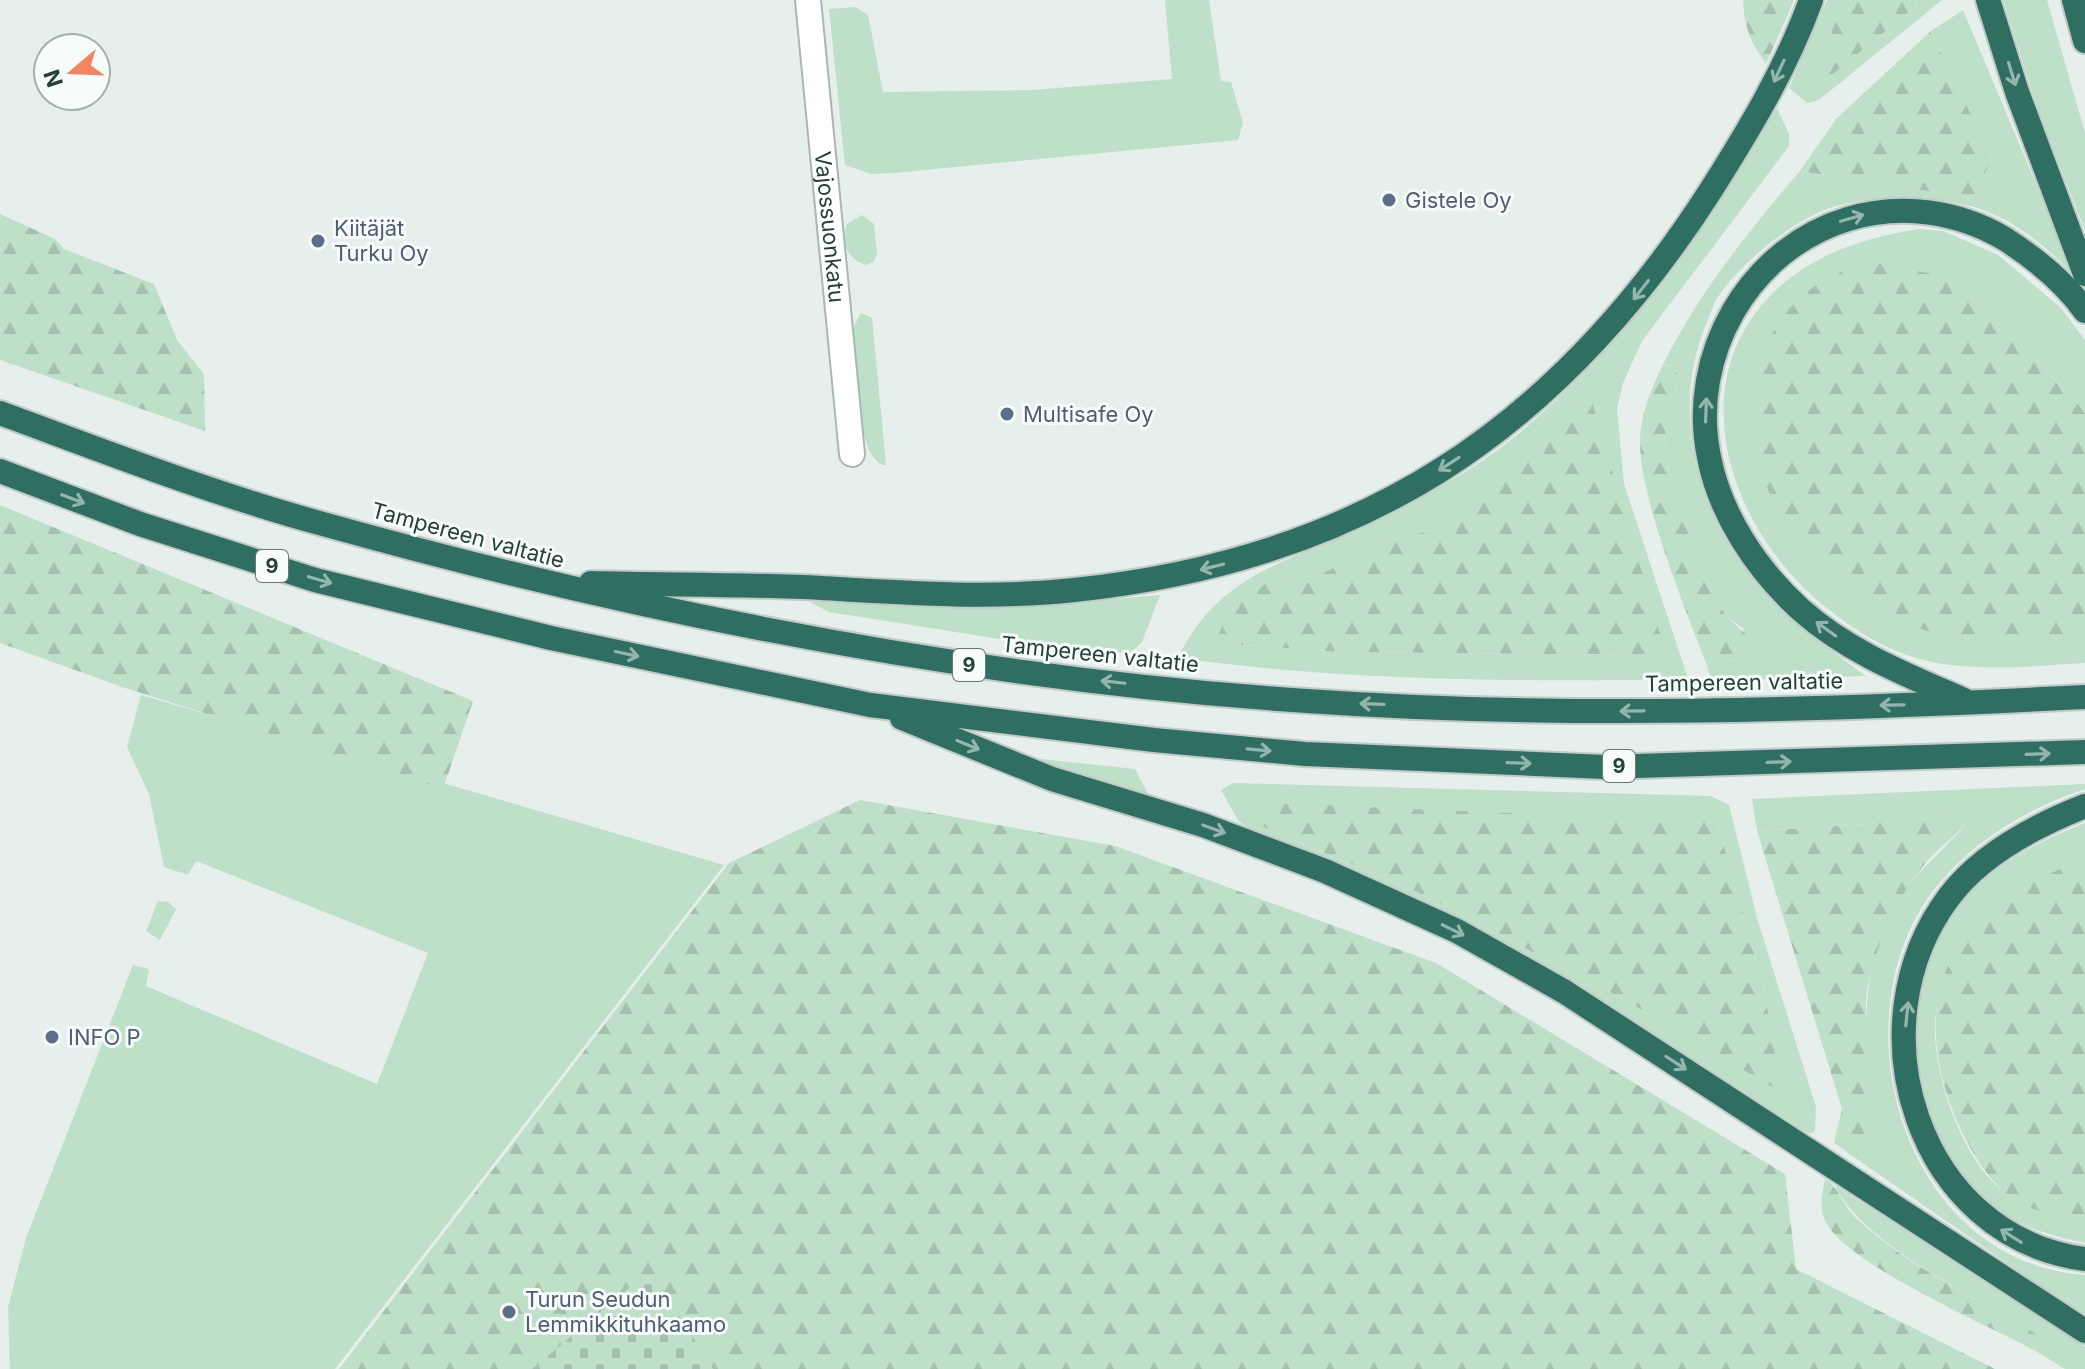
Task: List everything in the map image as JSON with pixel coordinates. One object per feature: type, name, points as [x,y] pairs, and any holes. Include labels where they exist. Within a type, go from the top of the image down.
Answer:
[{"type":"highway","points":[[540,582],[902,594],[1070,591],[1151,581],[1210,568],[1279,549],[1338,526],[1405,491],[1489,438],[1539,398],[1638,296],[1737,148],[1773,86],[1811,0]]},
{"type":"highway","points":[[1988,0],[2017,92],[2085,274]]},
{"type":"highway","points":[[2074,0],[2085,41]]},
{"type":"highway","points":[[1970,703],[1842,641],[1802,611],[1765,573],[1734,524],[1709,457],[1705,410],[1710,369],[1737,303],[1771,262],[1814,233],[1875,212],[1917,211],[1975,223],[2047,269],[2085,311]]},
{"type":"highway","name":"Tampereen valtatie","points":[[0,413],[320,523],[540,582],[763,631],[984,668],[1308,701],[1605,711],[1970,703],[2085,697]]},
{"type":"highway","name":"9","points":[[0,471],[140,524],[315,580],[551,638],[870,705],[1154,740],[1305,754],[1589,766],[2085,752]]},
{"type":"highway","points":[[870,705],[1052,779],[1203,825],[1325,871],[1457,931],[1565,992],[2085,1331]]},
{"type":"highway","points":[[2085,806],[2016,841],[1956,887],[1921,947],[1905,1026],[1909,1088],[1920,1126],[1928,1147],[1953,1186],[1984,1219],[2022,1243],[2085,1259]]},
{"type":"street","name":"Vajossuonkatu","points":[[808,0],[852,454]]},
{"type":"green space","points":[[1165,0],[1209,0],[1221,81],[1231,82],[1243,123],[1238,140],[894,173],[871,174],[845,165],[829,9],[855,7],[868,15],[883,92],[1032,90],[1172,79]]},
{"type":"green space","points":[[1743,0],[1794,0],[1766,64],[1749,34]]},
{"type":"green space","points":[[1827,0],[1841,0],[1817,87],[1915,7],[1917,0],[1942,0],[1819,100],[1807,103],[1789,88]]},
{"type":"green space","points":[[1841,0],[1917,0],[1915,7],[1816,88]]},
{"type":"green space","points":[[2003,0],[2047,0],[2085,133],[2085,230],[2040,116]]},
{"type":"green space","points":[[1963,10],[2075,277],[2038,242],[1995,215],[1959,203],[1897,198],[1840,205],[1807,218],[1773,240],[1730,281],[1715,301],[1705,327],[1695,358],[1690,390],[1690,423],[1702,487],[1730,546],[1761,588],[1803,628],[1866,676],[1712,681],[1706,663],[1736,659],[1744,629],[1727,617],[1711,593],[1670,479],[1664,440],[1679,376],[1670,364],[1663,365],[1708,288],[1800,171],[1973,198],[1992,158],[1931,31]]},
{"type":"green space","points":[[1931,31],[1992,158],[1973,198],[1800,171],[1836,119]]},
{"type":"green space","points":[[1777,108],[1789,134],[1789,146],[1642,341],[1623,383],[1617,408],[1624,484],[1688,679],[1369,676],[1178,658],[1194,630],[1213,607],[1234,589],[1257,574],[1375,522],[1445,484],[1498,449],[1547,409],[1632,316]],"holes":[[[1591,402],[1662,643],[1643,655],[1342,652],[1216,643],[1267,583],[1322,574],[1380,542],[1429,531],[1510,477],[1572,404]]]},
{"type":"green space","points":[[0,214],[55,239],[64,249],[154,284],[177,340],[204,374],[205,431],[0,360]]},
{"type":"green space","points":[[862,215],[874,224],[877,254],[873,262],[866,265],[854,259],[845,244],[847,224]]},
{"type":"green space","points":[[1919,229],[1943,231],[1998,255],[2060,307],[2085,340],[2085,412],[2040,363],[1958,286],[1771,498],[1802,541],[1834,576],[1867,602],[1903,622],[1942,634],[1985,640],[2085,635],[2085,663],[2017,667],[1948,665],[1904,654],[1882,644],[1831,611],[1789,572],[1761,534],[1740,492],[1727,448],[1724,403],[1731,360],[1751,319],[1785,282],[1831,253],[1883,236]]},
{"type":"green space","points":[[1880,263],[1942,276],[1958,286],[2040,363],[2085,412],[2085,635],[2013,641],[1964,638],[1917,628],[1894,619],[1857,597],[1822,568],[1781,516],[1760,466],[1754,434],[1754,401],[1759,369],[1770,339],[1787,312],[1810,290],[1844,271]]},
{"type":"green space","points":[[861,313],[872,318],[886,465],[874,457],[866,443],[858,404],[853,328]]},
{"type":"green space","points":[[1670,364],[1679,376],[1664,440],[1670,479],[1711,593],[1727,617],[1746,634],[1747,651],[1735,659],[1706,663],[1665,552],[1647,491],[1640,440],[1642,420],[1663,365]]},
{"type":"green space","points":[[1592,402],[1663,644],[1643,655],[1342,652],[1215,643],[1228,613],[1267,583],[1322,574],[1380,542],[1429,531],[1510,477],[1572,404]]},
{"type":"green space","points":[[0,505],[473,701],[443,789],[122,687],[0,643]]},
{"type":"green space","points":[[1160,595],[1142,642],[1129,654],[1006,640],[829,612],[810,602],[1049,605]]},
{"type":"green space","points":[[141,695],[724,865],[335,1369],[10,1369],[8,1307],[26,1238],[133,965],[149,969],[146,986],[377,1084],[428,953],[196,861],[188,875],[164,867],[149,794],[127,747]]},
{"type":"green space","points":[[1041,759],[1135,769],[1148,794],[1042,763]]},
{"type":"green space","points":[[1233,783],[1711,796],[1729,805],[1757,918],[1816,1107],[1815,1131],[1811,1134],[1798,1128],[1676,1048],[1487,936],[1269,839],[1239,822],[1221,790]],"holes":[[[1717,822],[1764,988],[1780,1091],[1627,1001],[1417,892],[1263,827]]]},
{"type":"green space","points":[[2085,784],[2085,789],[2009,824],[1963,858],[1943,878],[1912,925],[1894,979],[1888,1035],[1894,1092],[1912,1146],[1940,1195],[1979,1234],[2027,1262],[2085,1275],[2085,1317],[1848,1153],[1869,1131],[1867,1004],[1878,943],[1890,914],[1908,886],[1967,822],[1958,813],[1882,823],[1757,831],[1752,799]]},
{"type":"green space","points":[[860,800],[1115,846],[1436,963],[1785,1174],[1796,1269],[1995,1369],[339,1369],[729,863]]},
{"type":"green space","points":[[1273,803],[1717,822],[1764,988],[1781,1092],[1627,1001],[1417,892],[1263,827]]},
{"type":"green space","points":[[1958,813],[1966,815],[1967,822],[1932,856],[1909,885],[1891,916],[1878,950],[1866,1003],[1873,1118],[1867,1134],[1848,1153],[1834,1142],[1842,1109],[1757,831],[1882,823]]},
{"type":"green space","points":[[2085,823],[2085,858],[2013,894],[1987,913],[1967,934],[1947,971],[1938,999],[1935,1025],[1945,1092],[1953,1116],[1976,1160],[1989,1178],[2012,1196],[2043,1209],[2085,1216],[2085,1243],[2016,1221],[1995,1208],[1964,1179],[1941,1143],[1925,1104],[1917,1061],[1916,1018],[1924,976],[1939,936],[1963,901],[1989,875],[2019,854]]},
{"type":"green space","points":[[2085,858],[2085,1216],[2032,1209],[2015,1200],[1988,1175],[1968,1145],[1952,1108],[1943,1081],[1936,1026],[1938,999],[1945,972],[1976,923],[2013,893]]},
{"type":"green space","points":[[158,901],[168,902],[176,909],[160,940],[146,931]]},
{"type":"green space","points":[[1825,1179],[1855,1217],[1875,1235],[1943,1281],[2038,1335],[2034,1350],[1892,1277],[1843,1242],[1828,1226],[1823,1215]]},
{"type":"green space","points":[[1835,1185],[2085,1347],[2085,1369],[2065,1369],[2034,1350],[2037,1335],[1895,1249],[1849,1207]]},
{"type":"green space","points":[[646,1274],[653,1275],[713,1369],[532,1369]]},
{"type":"place","name":"Gistele Oy","points":[[1389,200]]},
{"type":"place","name":"Kiitäjät Turku Oy","points":[[318,241]]},
{"type":"place","name":"Multisafe Oy","points":[[1007,414]]},
{"type":"place","name":"INFO P","points":[[52,1037]]},
{"type":"place","name":"Turun Seudun Lemmikkituhkaamo","points":[[509,1312]]}]
